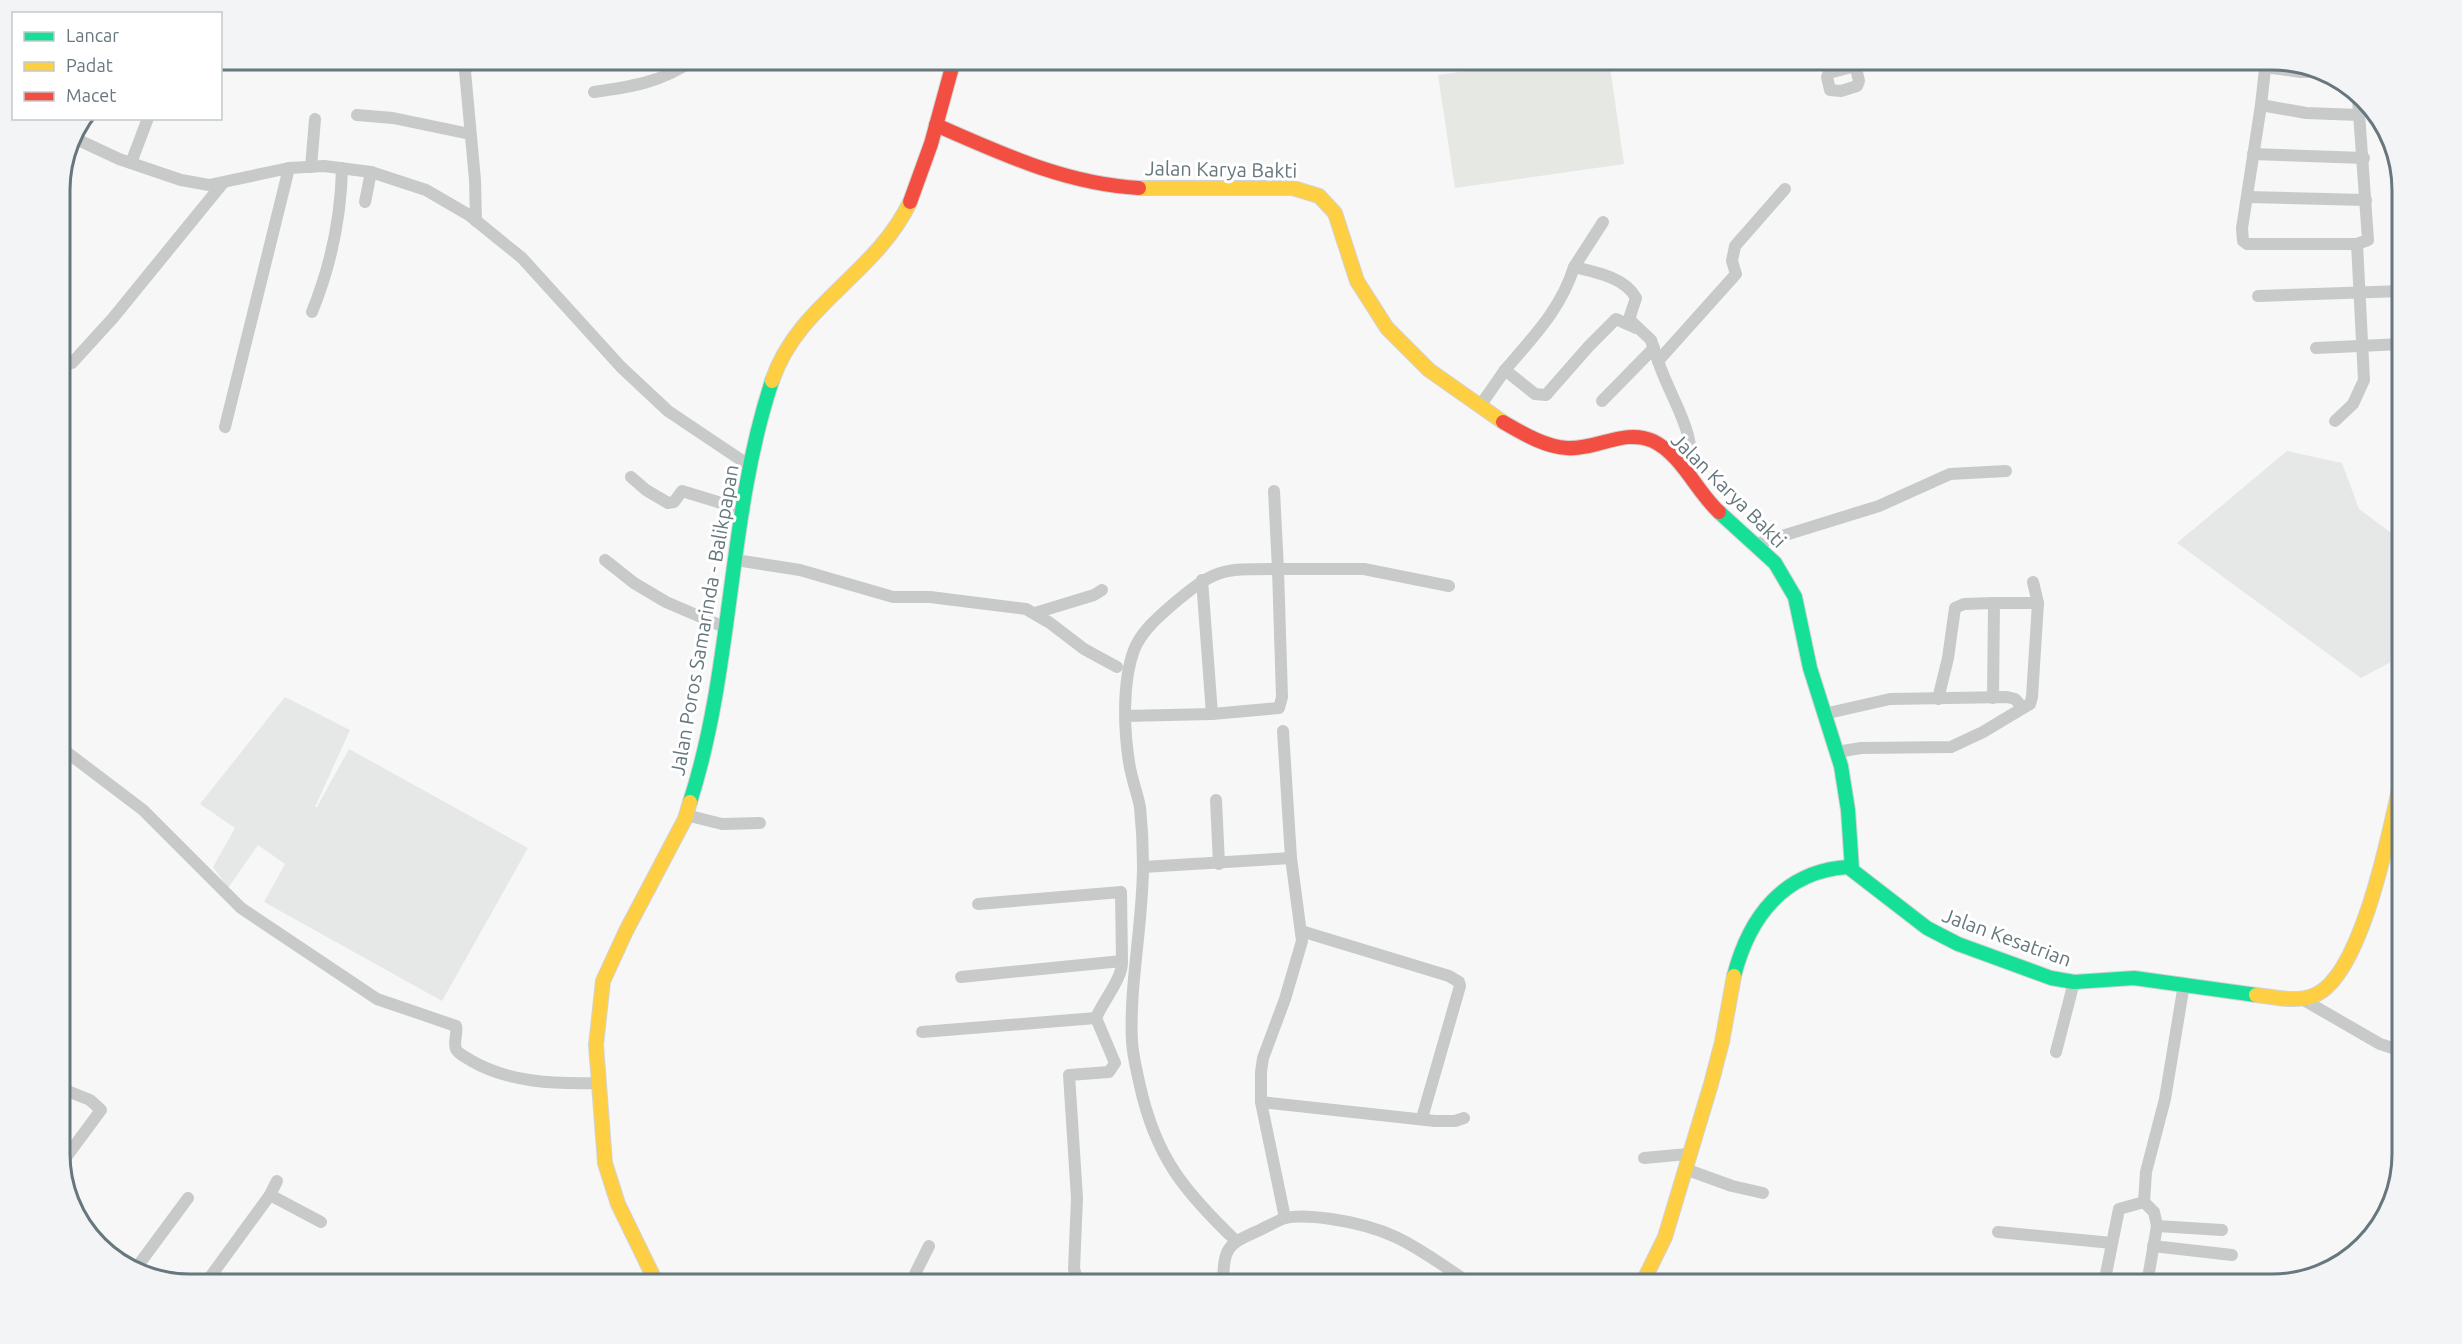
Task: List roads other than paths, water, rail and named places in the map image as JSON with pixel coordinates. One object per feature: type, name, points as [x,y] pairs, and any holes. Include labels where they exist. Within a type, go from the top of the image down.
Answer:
[{"type":"main road","name":"Jalan Poros Samarinda - Balikpapan","points":[[652,1274],[618,1204],[605,1164],[596,1045],[603,981],[626,931],[676,838],[697,780],[708,738],[750,466],[760,423],[788,345],[805,321],[868,262],[897,225],[917,183],[951,70]]},
{"type":"main road","name":"Jalan Karya Bakti","points":[[936,125],[1039,167],[1104,185],[1157,188],[1293,189],[1312,193],[1326,201],[1337,215],[1356,280],[1384,325],[1417,360],[1480,406],[1525,435],[1549,446],[1578,447],[1619,439],[1645,438],[1665,449],[1724,517],[1756,543],[1781,572],[1794,592],[1801,614],[1809,665],[1837,752],[1847,807],[1852,869]]},
{"type":"main road","points":[[2302,999],[2323,992],[2336,978],[2357,938],[2380,876],[2392,827]]},
{"type":"main road","points":[[1648,1274],[1666,1234],[1688,1154],[1711,1086],[1742,952],[1758,916],[1775,899],[1805,879],[1832,868],[1852,869]]},
{"type":"main road","name":"Jalan Kesatrian","points":[[1852,869],[1910,917],[1938,934],[1958,944],[2031,971],[2074,982],[2134,978],[2295,1000],[2302,999]]},
{"type":"street","points":[[465,70],[475,180],[476,221]]},
{"type":"street","points":[[594,92],[643,84],[680,70]]},
{"type":"street","points":[[2265,70],[2242,238],[2247,244],[2357,244],[2368,240],[2364,158],[2359,108]]},
{"type":"street","points":[[2261,105],[2306,113],[2359,115]]},
{"type":"street","points":[[357,115],[393,117],[470,134]]},
{"type":"street","points":[[311,167],[315,119]]},
{"type":"street","points":[[131,163],[147,120]]},
{"type":"street","points":[[82,141],[131,163],[181,180],[209,185],[289,168],[311,167],[371,172],[426,190],[476,221],[522,258],[621,367],[668,411],[750,466]]},
{"type":"street","points":[[2253,154],[2364,158]]},
{"type":"street","points":[[225,427],[289,168]]},
{"type":"street","points":[[312,312],[325,279],[338,227],[342,168]]},
{"type":"street","points":[[365,202],[371,172]]},
{"type":"street","points":[[71,363],[113,318],[223,183]]},
{"type":"street","points":[[1658,362],[1736,274],[1732,261],[1735,246],[1785,189]]},
{"type":"street","points":[[2247,197],[2366,200]]},
{"type":"street","points":[[1480,406],[1505,370],[1556,309],[1574,267],[1603,222]]},
{"type":"street","points":[[2335,421],[2353,404],[2364,380],[2357,244]]},
{"type":"street","points":[[1574,267],[1614,279],[1633,292],[1635,303],[1630,316],[1636,328]]},
{"type":"street","points":[[2258,296],[2391,292]]},
{"type":"street","points":[[1505,370],[1535,394],[1546,395],[1616,319],[1636,328],[1648,337],[1654,348],[1690,436],[1691,480]]},
{"type":"street","points":[[2316,348],[2391,344]]},
{"type":"street","points":[[1602,401],[1654,348]]},
{"type":"street","points":[[1756,543],[1902,498],[1931,481],[1950,474],[2006,471]]},
{"type":"street","points":[[631,477],[646,490],[668,503],[674,502],[682,492],[744,510]]},
{"type":"street","points":[[1125,716],[1212,714],[1272,710],[1281,706],[1274,491]]},
{"type":"street","points":[[605,560],[634,583],[666,602],[724,627]]},
{"type":"street","points":[[736,560],[786,566],[893,597],[930,597],[1014,606],[1035,613],[1084,649],[1116,667]]},
{"type":"street","points":[[1236,1241],[1178,1178],[1152,1131],[1132,1043],[1143,867],[1139,805],[1129,764],[1125,716],[1129,671],[1134,650],[1140,639],[1162,613],[1202,580],[1226,570],[1364,569],[1449,586]]},
{"type":"street","points":[[1202,580],[1212,714]]},
{"type":"street","points":[[1837,752],[1861,748],[1951,747],[1983,732],[2030,704],[2038,603],[2033,582]]},
{"type":"street","points":[[1035,613],[1094,595],[1102,590]]},
{"type":"street","points":[[1993,698],[1994,603]]},
{"type":"street","points":[[1938,699],[1948,657],[1955,608],[1964,604],[2038,603]]},
{"type":"street","points":[[1824,714],[1890,699],[2015,699],[2023,708]]},
{"type":"street","points":[[1283,731],[1291,858],[1302,941],[1293,975],[1263,1058],[1260,1079],[1261,1102],[1285,1218]]},
{"type":"street","points":[[71,755],[143,810],[197,862],[227,897],[249,914],[377,999],[456,1026],[456,1051],[481,1067],[528,1080],[598,1083]]},
{"type":"street","points":[[1216,800],[1219,864]]},
{"type":"street","points":[[686,815],[722,824],[759,823]]},
{"type":"street","points":[[1143,867],[1291,858]]},
{"type":"street","points":[[978,904],[1121,892],[1122,968],[1102,1002],[1096,1018],[1115,1063],[1109,1072],[1069,1075],[1077,1198],[1076,1274]]},
{"type":"street","points":[[1301,931],[1449,976],[1459,982],[1422,1118]]},
{"type":"street","points":[[961,977],[1122,961]]},
{"type":"street","points":[[2056,1052],[2074,982]]},
{"type":"street","points":[[2149,1274],[2157,1226],[2154,1212],[2144,1202],[2146,1172],[2165,1099],[2184,984]]},
{"type":"street","points":[[2302,999],[2380,1044],[2392,1048]]},
{"type":"street","points":[[922,1032],[1096,1018]]},
{"type":"street","points":[[71,1092],[90,1100],[101,1110],[71,1150]]},
{"type":"street","points":[[1261,1102],[1435,1121],[1455,1121],[1464,1118]]},
{"type":"street","points":[[1644,1158],[1688,1154]]},
{"type":"street","points":[[1685,1169],[1751,1191],[1763,1192]]},
{"type":"street","points":[[212,1274],[270,1195],[277,1181]]},
{"type":"street","points":[[270,1195],[321,1222]]},
{"type":"street","points":[[141,1262],[188,1198]]},
{"type":"street","points":[[2106,1274],[2119,1209],[2144,1202]]},
{"type":"street","points":[[1224,1274],[1225,1253],[1236,1241],[1285,1218],[1325,1218],[1374,1227],[1413,1245],[1457,1274]]},
{"type":"street","points":[[2157,1226],[2222,1230]]},
{"type":"street","points":[[1998,1232],[2112,1243]]},
{"type":"street","points":[[915,1274],[929,1246]]},
{"type":"street","points":[[2153,1246],[2232,1255]]}]
